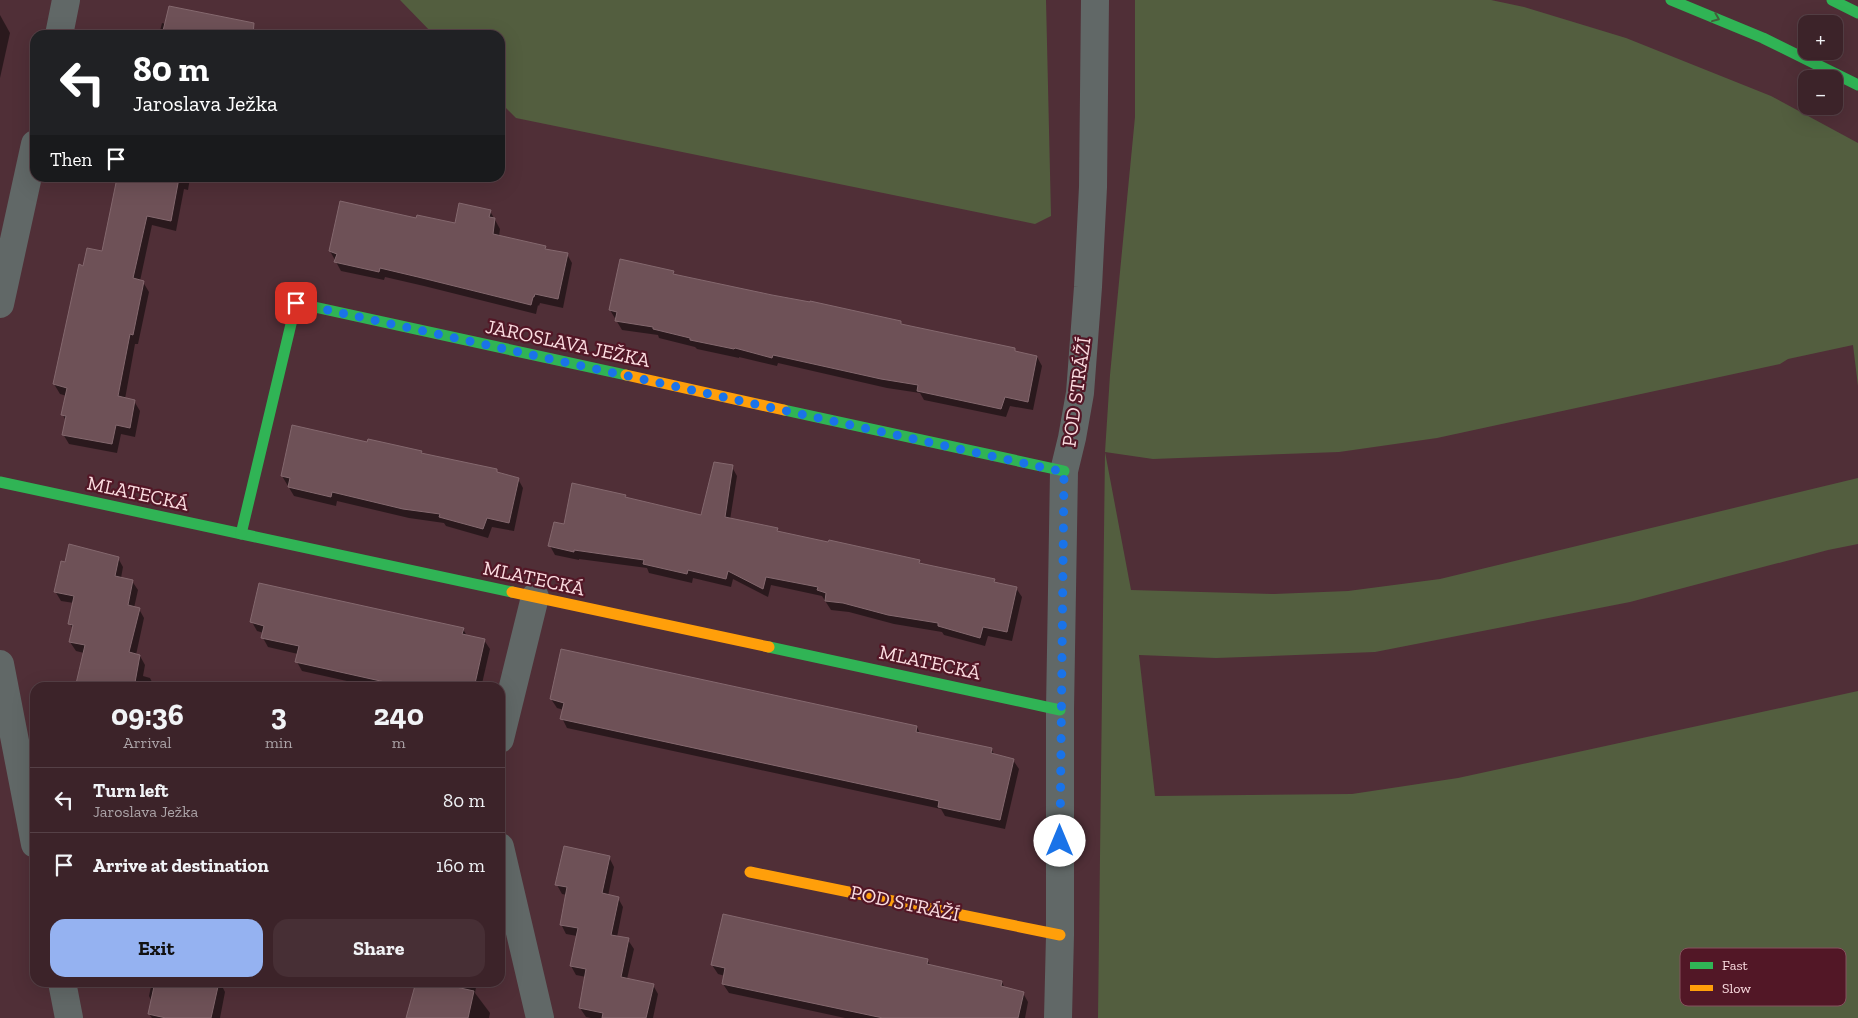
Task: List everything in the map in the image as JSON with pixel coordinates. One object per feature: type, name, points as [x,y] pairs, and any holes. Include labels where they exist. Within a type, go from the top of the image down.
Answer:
[{"type":"street","points":[[60,30],[66,0]]},
{"type":"street","name":"POD STRÁŽÍ","points":[[1058,1018],[1064,472],[1080,393],[1087,296],[1093,186],[1095,0]]},
{"type":"street","points":[[1671,0],[1763,38],[1858,85]]},
{"type":"street","points":[[1832,0],[1858,13]]},
{"type":"street","points":[[0,304],[30,167]]},
{"type":"street","name":"JAROSLAVA JEŽKA","points":[[241,534],[296,303],[1064,472]]},
{"type":"street","name":"MLATECKÁ","points":[[0,482],[1060,710]]},
{"type":"street","points":[[505,719],[535,597]]},
{"type":"street","points":[[0,664],[30,818]]},
{"type":"street","points":[[505,868],[540,1018]]},
{"type":"street","name":"POD STRÁŽÍ","points":[[750,872],[1060,935]]},
{"type":"street","points":[[63,987],[69,1018]]},
{"type":"green space","points":[[400,0],[1046,0],[1051,216],[1035,224],[516,118],[505,107],[505,30],[429,30]]},
{"type":"green space","points":[[1135,0],[1491,0],[1524,7],[1626,38],[1771,96],[1798,111],[1798,115],[1806,115],[1858,143],[1858,386],[1853,345],[1788,359],[1780,364],[1437,438],[1339,452],[1153,459],[1105,452],[1110,375],[1135,117]]},
{"type":"green space","points":[[1105,452],[1131,590],[1274,594],[1348,591],[1440,579],[1858,478],[1858,544],[1828,550],[1630,602],[1375,652],[1216,658],[1139,655],[1155,796],[1352,794],[1458,778],[1858,691],[1858,1018],[1098,1018]]},
{"type":"building","points":[[169,6],[254,23],[253,30],[163,30]]},
{"type":"building","points":[[116,182],[178,182],[171,221],[147,216],[133,278],[144,281],[133,335],[130,334],[118,396],[135,400],[130,428],[116,425],[112,444],[62,435],[66,416],[61,415],[67,388],[53,384],[79,264],[83,266],[87,248],[102,251]]},
{"type":"building","points":[[340,201],[416,218],[417,215],[455,223],[459,203],[491,210],[489,217],[495,218],[493,234],[546,246],[545,249],[568,253],[558,299],[535,294],[531,305],[380,268],[379,272],[334,262],[337,254],[329,251]]},
{"type":"building","points":[[620,259],[674,271],[673,274],[810,301],[901,321],[901,324],[1015,348],[1015,351],[1037,356],[1028,402],[1005,397],[1001,409],[917,391],[918,385],[881,379],[773,355],[772,358],[735,348],[690,340],[690,338],[653,329],[653,327],[615,321],[617,312],[609,310]]},
{"type":"building","points":[[292,425],[367,442],[368,439],[422,451],[421,453],[497,469],[497,472],[519,478],[509,523],[487,518],[483,529],[439,517],[440,514],[403,509],[332,492],[331,497],[288,487],[290,478],[281,476]]},
{"type":"building","points":[[714,462],[733,465],[725,517],[778,528],[777,531],[828,542],[829,540],[920,560],[919,563],[995,579],[994,582],[1017,587],[1007,632],[983,627],[980,638],[938,626],[938,623],[888,615],[843,603],[825,601],[826,593],[817,590],[818,587],[766,577],[763,589],[728,571],[726,579],[688,570],[687,574],[643,564],[644,560],[574,550],[574,552],[548,546],[554,522],[564,524],[572,483],[701,515]]},
{"type":"building","points":[[69,544],[119,557],[115,576],[133,580],[128,605],[140,608],[129,652],[140,655],[135,682],[76,682],[85,645],[69,642],[73,625],[68,624],[74,596],[54,592],[61,561],[65,562]]},
{"type":"building","points":[[259,583],[464,628],[462,634],[485,639],[475,682],[385,682],[295,662],[299,646],[261,638],[264,626],[250,622]]},
{"type":"building","points":[[561,649],[917,726],[916,732],[992,748],[991,753],[1014,759],[1000,820],[938,807],[939,801],[560,719],[564,703],[550,699]]},
{"type":"building","points":[[564,846],[610,856],[602,893],[619,897],[611,935],[629,938],[621,977],[654,984],[646,1018],[602,1018],[603,1013],[579,1008],[586,969],[570,966],[578,928],[560,925],[567,887],[555,885]]},
{"type":"building","points":[[723,914],[928,959],[927,964],[1002,981],[1001,986],[1024,992],[1018,1018],[883,1018],[722,984],[725,968],[711,965]]},
{"type":"building","points":[[154,987],[218,987],[211,1018],[166,1018],[148,1014]]},
{"type":"building","points":[[415,987],[456,987],[474,991],[468,1018],[406,1018]]},
{"type":"traffic: fast","points":[[1671,0],[1763,38],[1858,85]]},
{"type":"traffic: fast","points":[[1832,0],[1858,13]]},
{"type":"traffic: fast","points":[[241,534],[296,303],[626,375]]},
{"type":"traffic: fast","points":[[784,410],[1064,471]]},
{"type":"traffic: fast","points":[[0,482],[512,592]]},
{"type":"traffic: fast","points":[[769,647],[1060,710]]},
{"type":"traffic: slow","points":[[626,375],[784,410]]},
{"type":"traffic: slow","points":[[512,592],[769,647]]},
{"type":"traffic: slow","points":[[750,872],[1060,935]]},
{"type":"route","points":[[296,303],[1064,472],[1060,841]]}]
